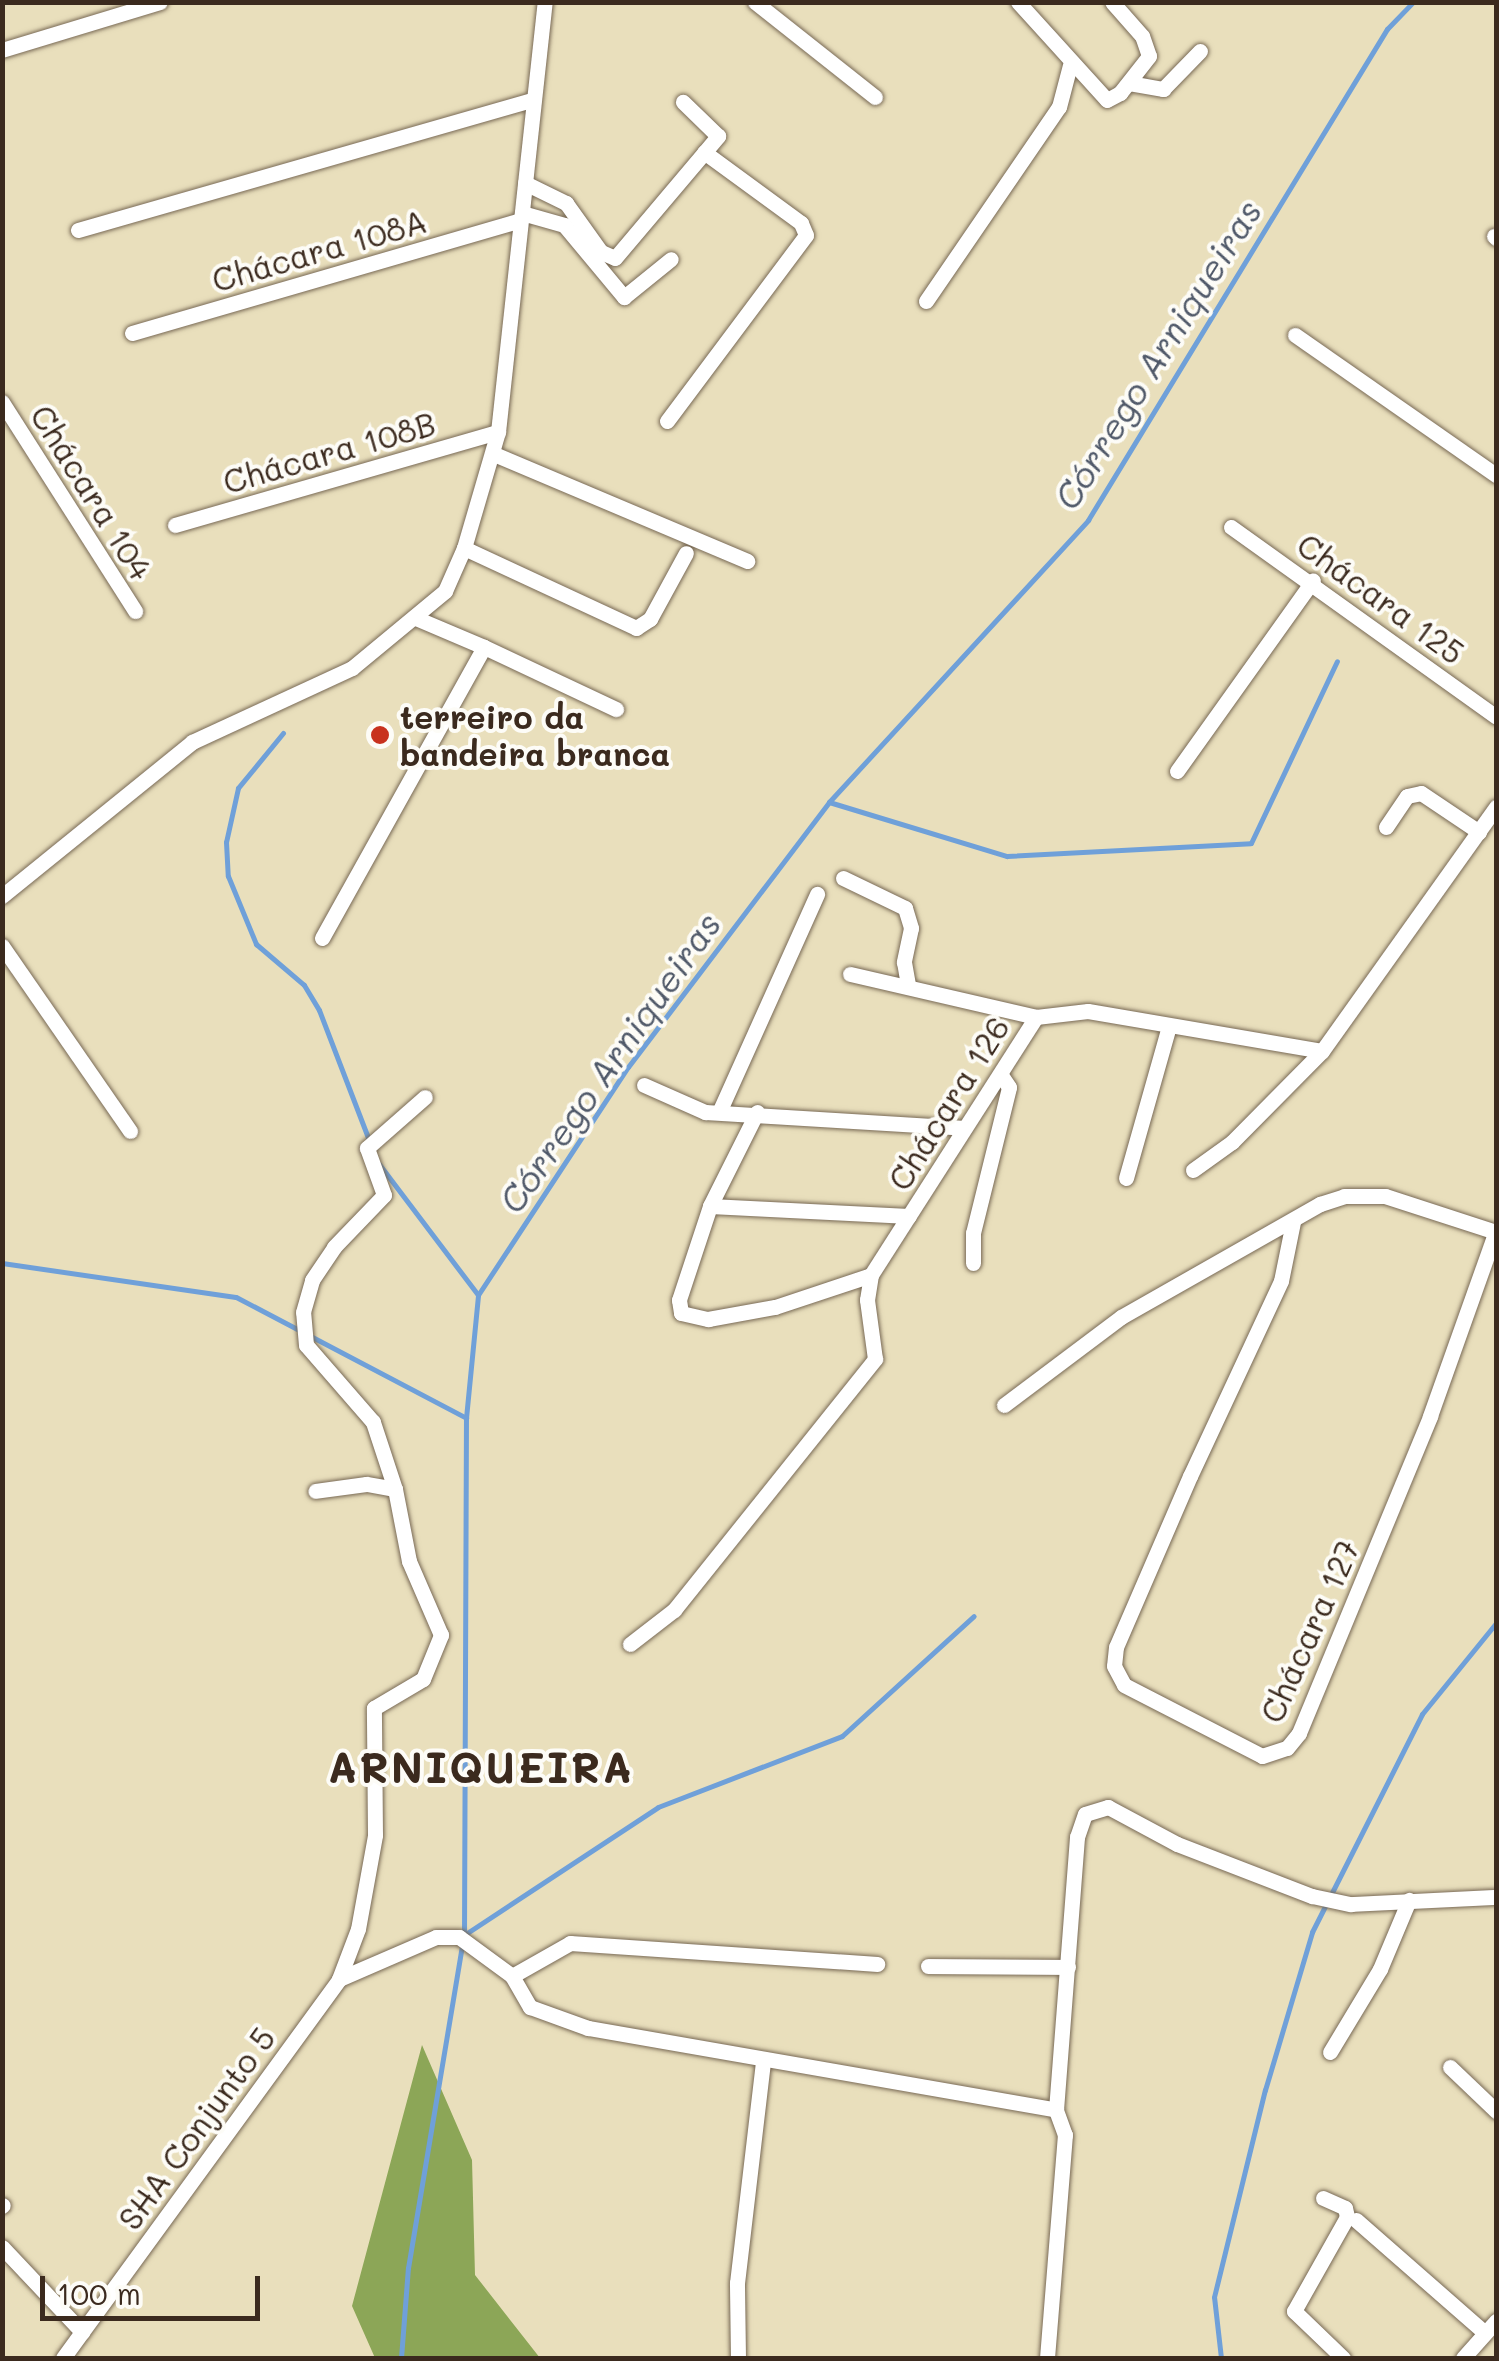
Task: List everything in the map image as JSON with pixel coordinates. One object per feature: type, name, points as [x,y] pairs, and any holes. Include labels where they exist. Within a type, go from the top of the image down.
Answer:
[{"type":"street","points":[[2,50],[160,2]]},
{"type":"street","points":[[2,896],[192,742],[352,668],[418,618],[444,591],[464,548],[498,432],[545,2]]},
{"type":"street","points":[[755,2],[876,97]]},
{"type":"street","points":[[1018,2],[1106,100],[1129,83],[1149,50],[1112,2]]},
{"type":"street","points":[[1129,83],[1146,91],[1163,88],[1200,51]]},
{"type":"street","points":[[926,302],[1060,107],[1070,64]]},
{"type":"street","points":[[78,230],[534,98]]},
{"type":"street","points":[[526,183],[566,203],[601,252],[614,258],[704,152],[716,129],[684,102]]},
{"type":"street","points":[[667,421],[806,235],[801,223],[704,152]]},
{"type":"street","points":[[522,216],[564,225],[624,298],[671,259]]},
{"type":"street","name":"Chácara 108A","points":[[132,333],[522,216]]},
{"type":"street","points":[[1295,336],[1496,475]]},
{"type":"street","name":"Chácara 104","points":[[2,402],[136,611]]},
{"type":"street","name":"Chácara 108B","points":[[175,525],[498,432]]},
{"type":"street","points":[[494,454],[747,561]]},
{"type":"street","name":"Chácara 125","points":[[1231,527],[1313,580],[1496,716]]},
{"type":"street","points":[[464,548],[636,628],[650,619],[686,552]]},
{"type":"street","points":[[1177,771],[1313,580]]},
{"type":"street","points":[[418,618],[616,709]]},
{"type":"street","points":[[322,938],[484,647]]},
{"type":"street","points":[[1386,827],[1407,796],[1420,794],[1479,832]]},
{"type":"street","points":[[1193,1170],[1272,1105],[1322,1051],[1496,807]]},
{"type":"street","points":[[843,878],[905,908],[911,928],[904,962],[908,986]]},
{"type":"street","points":[[720,1110],[817,894]]},
{"type":"street","points":[[2,946],[130,1131]]},
{"type":"street","points":[[850,974],[1036,1016]]},
{"type":"street","name":"Chácara 126","points":[[871,1275],[1036,1016],[1088,1010],[1322,1051]]},
{"type":"street","points":[[1126,1178],[1169,1026]]},
{"type":"street","points":[[972,1263],[974,1233],[1009,1087],[1001,1075]]},
{"type":"street","points":[[644,1085],[681,1106],[965,1128]]},
{"type":"street","points":[[340,1979],[358,1929],[374,1834],[374,1708],[423,1679],[440,1635],[409,1561],[395,1489],[373,1422],[306,1346],[303,1312],[312,1280],[334,1247],[384,1195],[367,1148],[424,1098]]},
{"type":"street","points":[[630,1644],[674,1610],[875,1359],[867,1300],[871,1275],[775,1306],[708,1319],[685,1316],[678,1300],[710,1206],[757,1112]]},
{"type":"street","points":[[1004,1405],[1121,1317],[1344,1196],[1385,1196],[1496,1232]]},
{"type":"street","points":[[710,1206],[909,1216]]},
{"type":"street","name":"Chácara 127","points":[[1292,1222],[1282,1281],[1190,1476],[1116,1647],[1114,1666],[1124,1685],[1262,1756],[1287,1748],[1298,1733],[1430,1416],[1496,1232]]},
{"type":"street","points":[[315,1491],[366,1484],[395,1489]]},
{"type":"street","points":[[1047,2358],[1065,2135],[1056,2110],[1077,1837],[1090,1809],[1120,1811],[1177,1844],[1312,1896],[1350,1904],[1496,1897]]},
{"type":"street","points":[[1330,2052],[1380,1969],[1409,1900]]},
{"type":"street","points":[[340,1979],[436,1937],[459,1938],[512,1976],[530,2008],[588,2028],[763,2062],[1056,2110]]},
{"type":"street","points":[[512,1976],[570,1943],[876,1964]]},
{"type":"street","points":[[928,1966],[1068,1967]]},
{"type":"street","name":"SHA Conjunto 5","points":[[63,2358],[340,1979]]},
{"type":"street","points":[[738,2358],[737,2283],[763,2062]]},
{"type":"street","points":[[1450,2066],[1493,2102]]},
{"type":"street","points":[[1323,2198],[1344,2208],[1347,2217],[1294,2311],[1344,2358]]},
{"type":"street","points":[[1356,2220],[1491,2327],[1463,2358]]},
{"type":"street","points":[[2,2247],[82,2332]]},
{"type":"green space","points":[[422,2045],[472,2160],[475,2275],[540,2358],[375,2358],[352,2306]]},
{"type":"waterway","name":"Córrego Arniqueiras","points":[[401,2358],[408,2268],[464,1935],[466,1418],[478,1295],[628,1067],[829,802],[1088,520],[1387,29],[1413,2]]},
{"type":"waterway","points":[[829,802],[1007,856],[1251,843],[1337,661]]},
{"type":"waterway","points":[[283,733],[238,788],[226,842],[228,876],[256,944],[304,985],[319,1010],[369,1140]]},
{"type":"waterway","points":[[379,1164],[478,1295]]},
{"type":"waterway","points":[[2,1263],[236,1297],[466,1418]]},
{"type":"waterway","points":[[464,1935],[658,1807],[842,1736],[974,1616]]},
{"type":"waterway","points":[[1221,2358],[1214,2297],[1265,2090],[1312,1932],[1422,1714],[1496,1623]]},
{"type":"place","name":"terreiro da bandeira branca","points":[[380,735]]},
{"type":"district","name":"ARNIQUEIRA","points":[[481,1767]]}]
